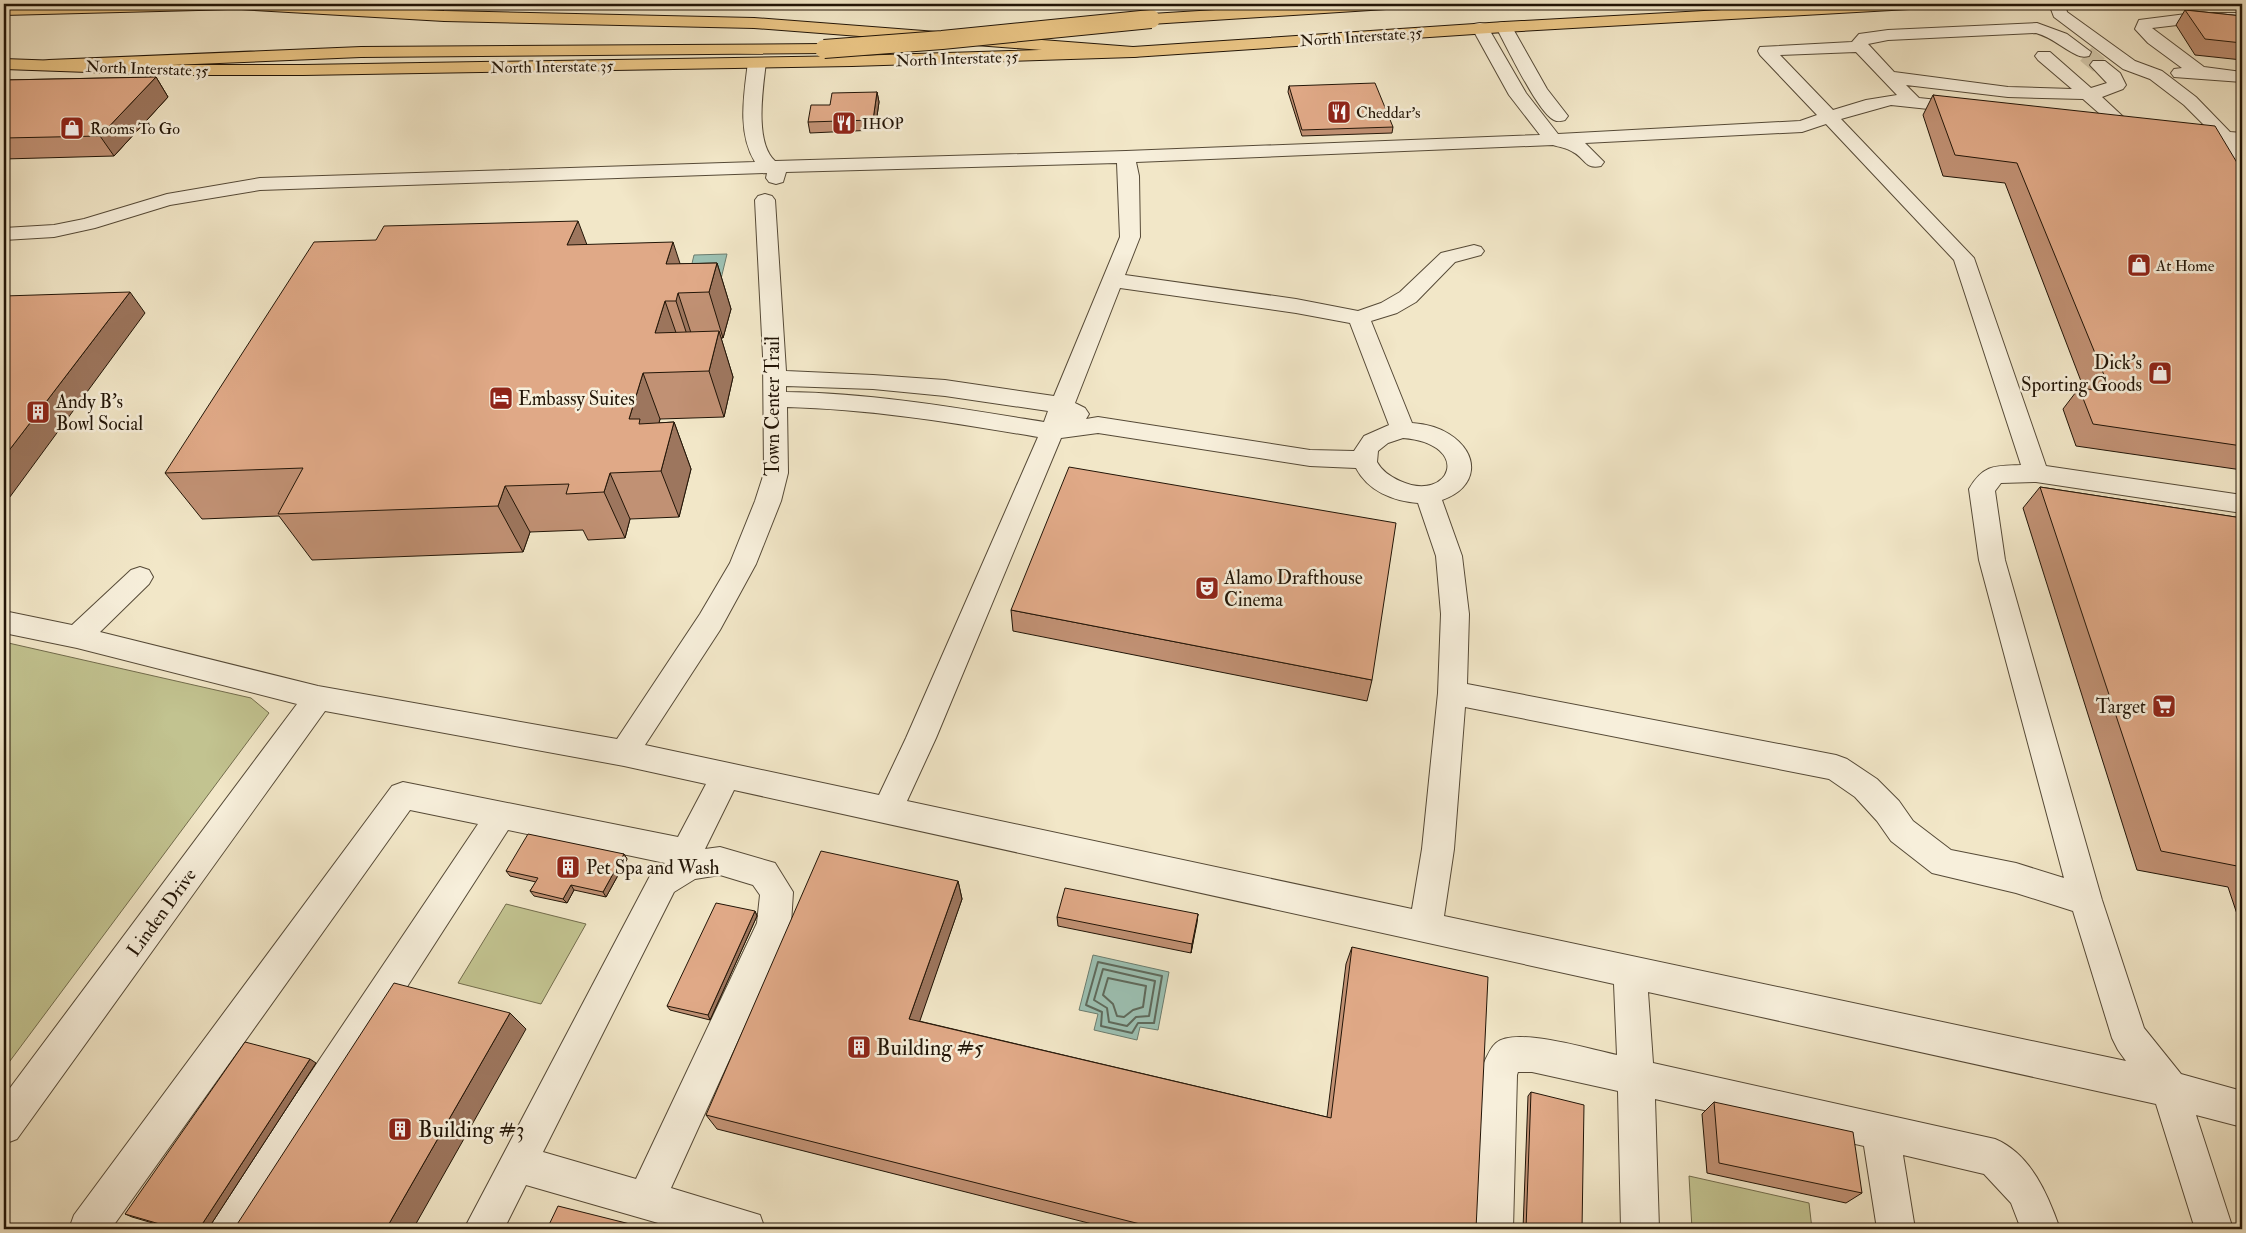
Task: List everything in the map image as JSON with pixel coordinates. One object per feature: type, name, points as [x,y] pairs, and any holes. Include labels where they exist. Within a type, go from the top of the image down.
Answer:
[{"type":"main road","points":[[235,4],[444,16],[754,22],[1133,52]]},
{"type":"main road","points":[[4,10],[243,4]]},
{"type":"main road","points":[[48,64],[361,52],[824,49],[942,40],[1151,19],[1386,4]]},
{"type":"main road","name":"North Interstate 35","points":[[4,64],[48,64],[172,70],[303,70],[852,61],[1133,52],[1480,28],[1909,4]]},
{"type":"street","points":[[2058,4],[2060,14],[2129,65],[2156,75],[2233,138],[2242,165]]},
{"type":"street","points":[[2199,72],[2154,39],[2143,29],[2145,23],[2179,18],[2214,16],[2242,18]]},
{"type":"street","points":[[1504,27],[1539,91],[1594,162]]},
{"type":"street","points":[[1480,28],[1518,95],[1553,139]]},
{"type":"street","points":[[1860,47],[1860,42],[1865,38],[1888,35],[2037,28],[2066,38],[2114,77],[2117,85],[2113,89],[2088,93],[2058,94],[2013,92],[1889,77]]},
{"type":"street","points":[[1914,103],[1860,47],[1766,51],[1964,258],[2036,473]]},
{"type":"street","points":[[2044,56],[2123,125]]},
{"type":"street","points":[[756,62],[751,119],[756,144],[768,167]]},
{"type":"street","points":[[2156,75],[2199,72],[2242,77]]},
{"type":"street","points":[[4,234],[54,231],[88,224],[167,200],[260,184],[1126,157],[1553,139],[1579,143],[1802,126],[1866,105],[1891,100],[1984,110]]},
{"type":"street","points":[[2093,122],[2141,128]]},
{"type":"street","points":[[2169,131],[2233,138]]},
{"type":"street","points":[[887,810],[921,738],[1052,431],[1130,237],[1130,176],[1126,157]]},
{"type":"street","name":"Town Center Trail","points":[[624,753],[710,622],[743,564],[768,501],[776,474],[775,389],[765,200],[755,194],[759,173],[768,167]]},
{"type":"street","points":[[1112,280],[1296,306],[1359,318],[1390,308],[1408,297],[1448,257],[1474,251]]},
{"type":"street","points":[[1359,318],[1403,430]]},
{"type":"street","points":[[889,407],[896,384]]},
{"type":"street","points":[[775,389],[896,384],[945,388],[1061,405],[1098,425]]},
{"type":"street","points":[[775,389],[826,400],[932,411],[1052,431],[1098,425],[1310,458],[1366,460]]},
{"type":"street","points":[[1426,928],[1438,849],[1452,693],[1454,614],[1449,556],[1452,490],[1459,474],[1460,464],[1456,453],[1443,441],[1419,431],[1403,430],[1380,436],[1372,442],[1367,450],[1366,460],[1372,473],[1385,485],[1405,493],[1452,490]]},
{"type":"street","points":[[1443,441],[1468,436]]},
{"type":"street","points":[[2214,1229],[2170,1088],[2130,1038],[2086,900],[1992,560],[1982,489],[1994,475],[2036,473],[2242,504]]},
{"type":"street","points":[[77,637],[140,577]]},
{"type":"street","points":[[4,622],[77,637],[318,698],[624,753],[2170,1088],[2242,1109]]},
{"type":"street","points":[[1452,693],[1836,768],[1866,788],[1888,811],[1902,831],[1943,863],[2016,878],[2086,900]]},
{"type":"street","name":"Linden Drive","points":[[4,1126],[318,698]]},
{"type":"street","points":[[482,1229],[663,882],[688,859],[726,776]]},
{"type":"street","points":[[88,1229],[403,795],[501,815],[688,859],[720,861],[764,873],[778,892],[774,924],[646,1199]]},
{"type":"street","points":[[229,1229],[501,815]]},
{"type":"street","points":[[1630,971],[1636,1076],[1640,1229]]},
{"type":"street","points":[[1494,1229],[1499,1070],[1509,1055],[1532,1054],[1880,1130],[1995,1158],[2024,1190],[2041,1229]]},
{"type":"street","points":[[1880,1130],[1896,1229]]},
{"type":"street","points":[[517,1164],[646,1199],[746,1229]]},
{"type":"green space","points":[[4,642],[251,698],[269,713],[4,1069]]},
{"type":"green space","points":[[506,904],[586,924],[541,1004],[458,983]]},
{"type":"green space","points":[[1689,1176],[1809,1203],[1812,1229],[1692,1229]]},
{"type":"water","points":[[727,254],[720,283],[689,276],[694,255]]},
{"type":"water","points":[[1093,955],[1169,972],[1158,1030],[1140,1027],[1137,1040],[1094,1030],[1098,1014],[1079,1010]]},
{"type":"building","points":[[2185,10],[2242,16],[2242,43],[2205,39]]},
{"type":"building","points":[[156,77],[100,136],[4,138],[4,80]]},
{"type":"building","name":"Cheddar's","points":[[1375,83],[1393,127],[1302,130],[1289,86]]},
{"type":"building","points":[[877,92],[873,120],[808,122],[811,105],[830,105],[832,93]]},
{"type":"building","name":"At Home","points":[[1933,95],[2215,126],[2242,171],[2242,446],[2093,424],[2079,388],[2111,392],[2017,163],[1955,155]]},
{"type":"building","name":"Embassy Suites","points":[[578,221],[567,245],[673,242],[666,264],[717,263],[709,292],[678,293],[676,301],[665,301],[655,333],[719,331],[709,371],[643,373],[629,419],[640,419],[639,424],[674,422],[661,471],[610,473],[604,492],[566,494],[569,484],[505,486],[498,506],[278,514],[303,468],[165,473],[314,242],[376,240],[384,226]]},
{"type":"building","points":[[130,292],[4,457],[4,296]]},
{"type":"building","name":"Alamo Drafthouse Cinema","points":[[1069,467],[1396,523],[1372,680],[1011,610]]},
{"type":"building","name":"Target","points":[[2040,487],[2242,518],[2242,867],[2161,851]]},
{"type":"building","name":"Pet Spa and Wash","points":[[528,834],[624,854],[603,892],[571,885],[563,899],[530,891],[538,878],[506,871]]},
{"type":"building","name":"Building #5","points":[[821,851],[958,881],[909,1019],[1331,1118],[1352,947],[1488,977],[1476,1229],[1160,1229],[706,1115]]},
{"type":"building","points":[[1065,888],[1198,914],[1192,944],[1057,917]]},
{"type":"building","points":[[716,903],[755,911],[708,1015],[667,1006]]},
{"type":"building","name":"Building #3","points":[[394,983],[510,1013],[386,1229],[234,1229]]},
{"type":"building","points":[[245,1042],[310,1059],[199,1229],[177,1229],[125,1214]]},
{"type":"building","points":[[1531,1092],[1584,1105],[1582,1229],[1526,1229]]},
{"type":"building","points":[[1714,1102],[1853,1132],[1862,1193],[1719,1163]]},
{"type":"building","points":[[558,1206],[650,1229],[547,1229]]},
{"type":"tunnel","points":[[2086,54],[2099,65]]},
{"type":"place","name":"Cheddar's","points":[[1339,112]]},
{"type":"place","name":"IHOP","points":[[844,123]]},
{"type":"place","name":"Rooms To Go","points":[[72,128]]},
{"type":"place","name":"At Home","points":[[2139,265]]},
{"type":"place","name":"Dick's Sporting Goods","points":[[2160,373]]},
{"type":"place","name":"Embassy Suites","points":[[501,398]]},
{"type":"place","name":"Andy B's Bowl Social","points":[[38,412]]},
{"type":"place","name":"Alamo Drafthouse Cinema","points":[[1207,588]]},
{"type":"place","name":"Target","points":[[2164,706]]},
{"type":"place","name":"Pet Spa and Wash","points":[[568,867]]},
{"type":"place","name":"Building #5","points":[[859,1047]]},
{"type":"place","name":"Building #3","points":[[400,1129]]}]
